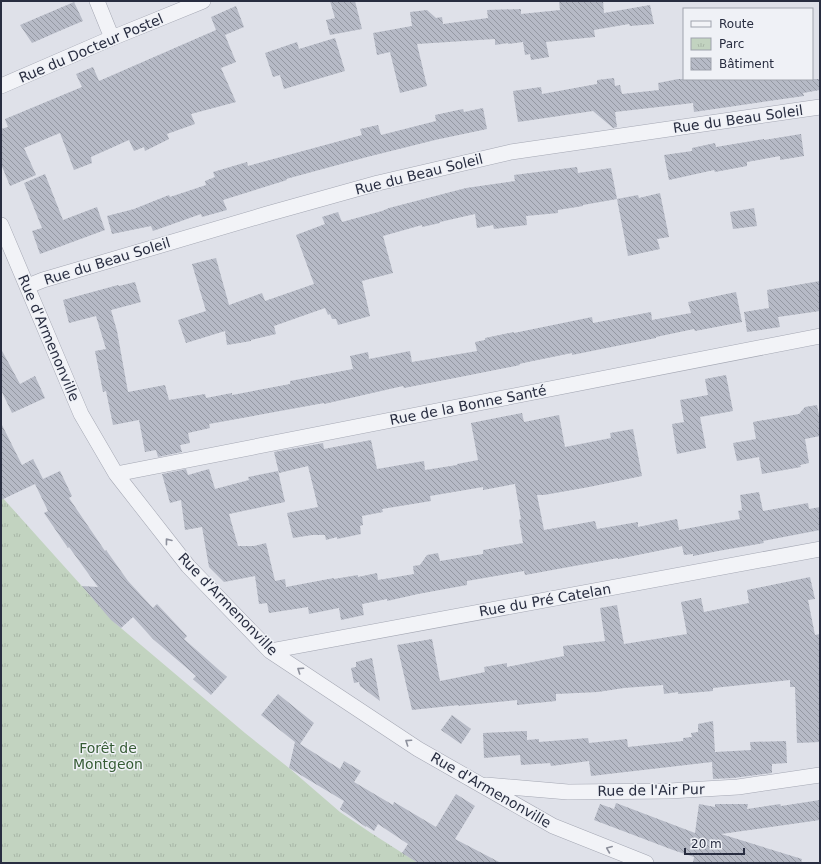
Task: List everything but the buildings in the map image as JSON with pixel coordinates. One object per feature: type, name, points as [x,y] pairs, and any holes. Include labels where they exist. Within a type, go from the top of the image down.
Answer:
[{"type":"street","points":[[97,1],[112,38]]},
{"type":"street","name":"Rue du Docteur Postel","points":[[1,86],[203,1]]},
{"type":"street","name":"Rue du Beau Soleil","points":[[28,286],[43,280],[371,185],[511,152],[820,107]]},
{"type":"street","name":"Rue d'Armenonville","points":[[1,225],[81,414],[116,474],[188,566],[270,650],[418,749],[553,826],[646,863]]},
{"type":"street","name":"Rue de la Bonne Santé","points":[[116,474],[820,336]]},
{"type":"street","name":"Rue du Pré Catelan","points":[[270,650],[820,549]]},
{"type":"street","name":"Rue de l'Air Pur","points":[[481,785],[568,792],[669,791],[738,787],[820,775]]},
{"type":"green space","name":"Forêt de Montgeon","points":[[1,496],[115,623],[340,812],[418,863],[1,863]]}]
